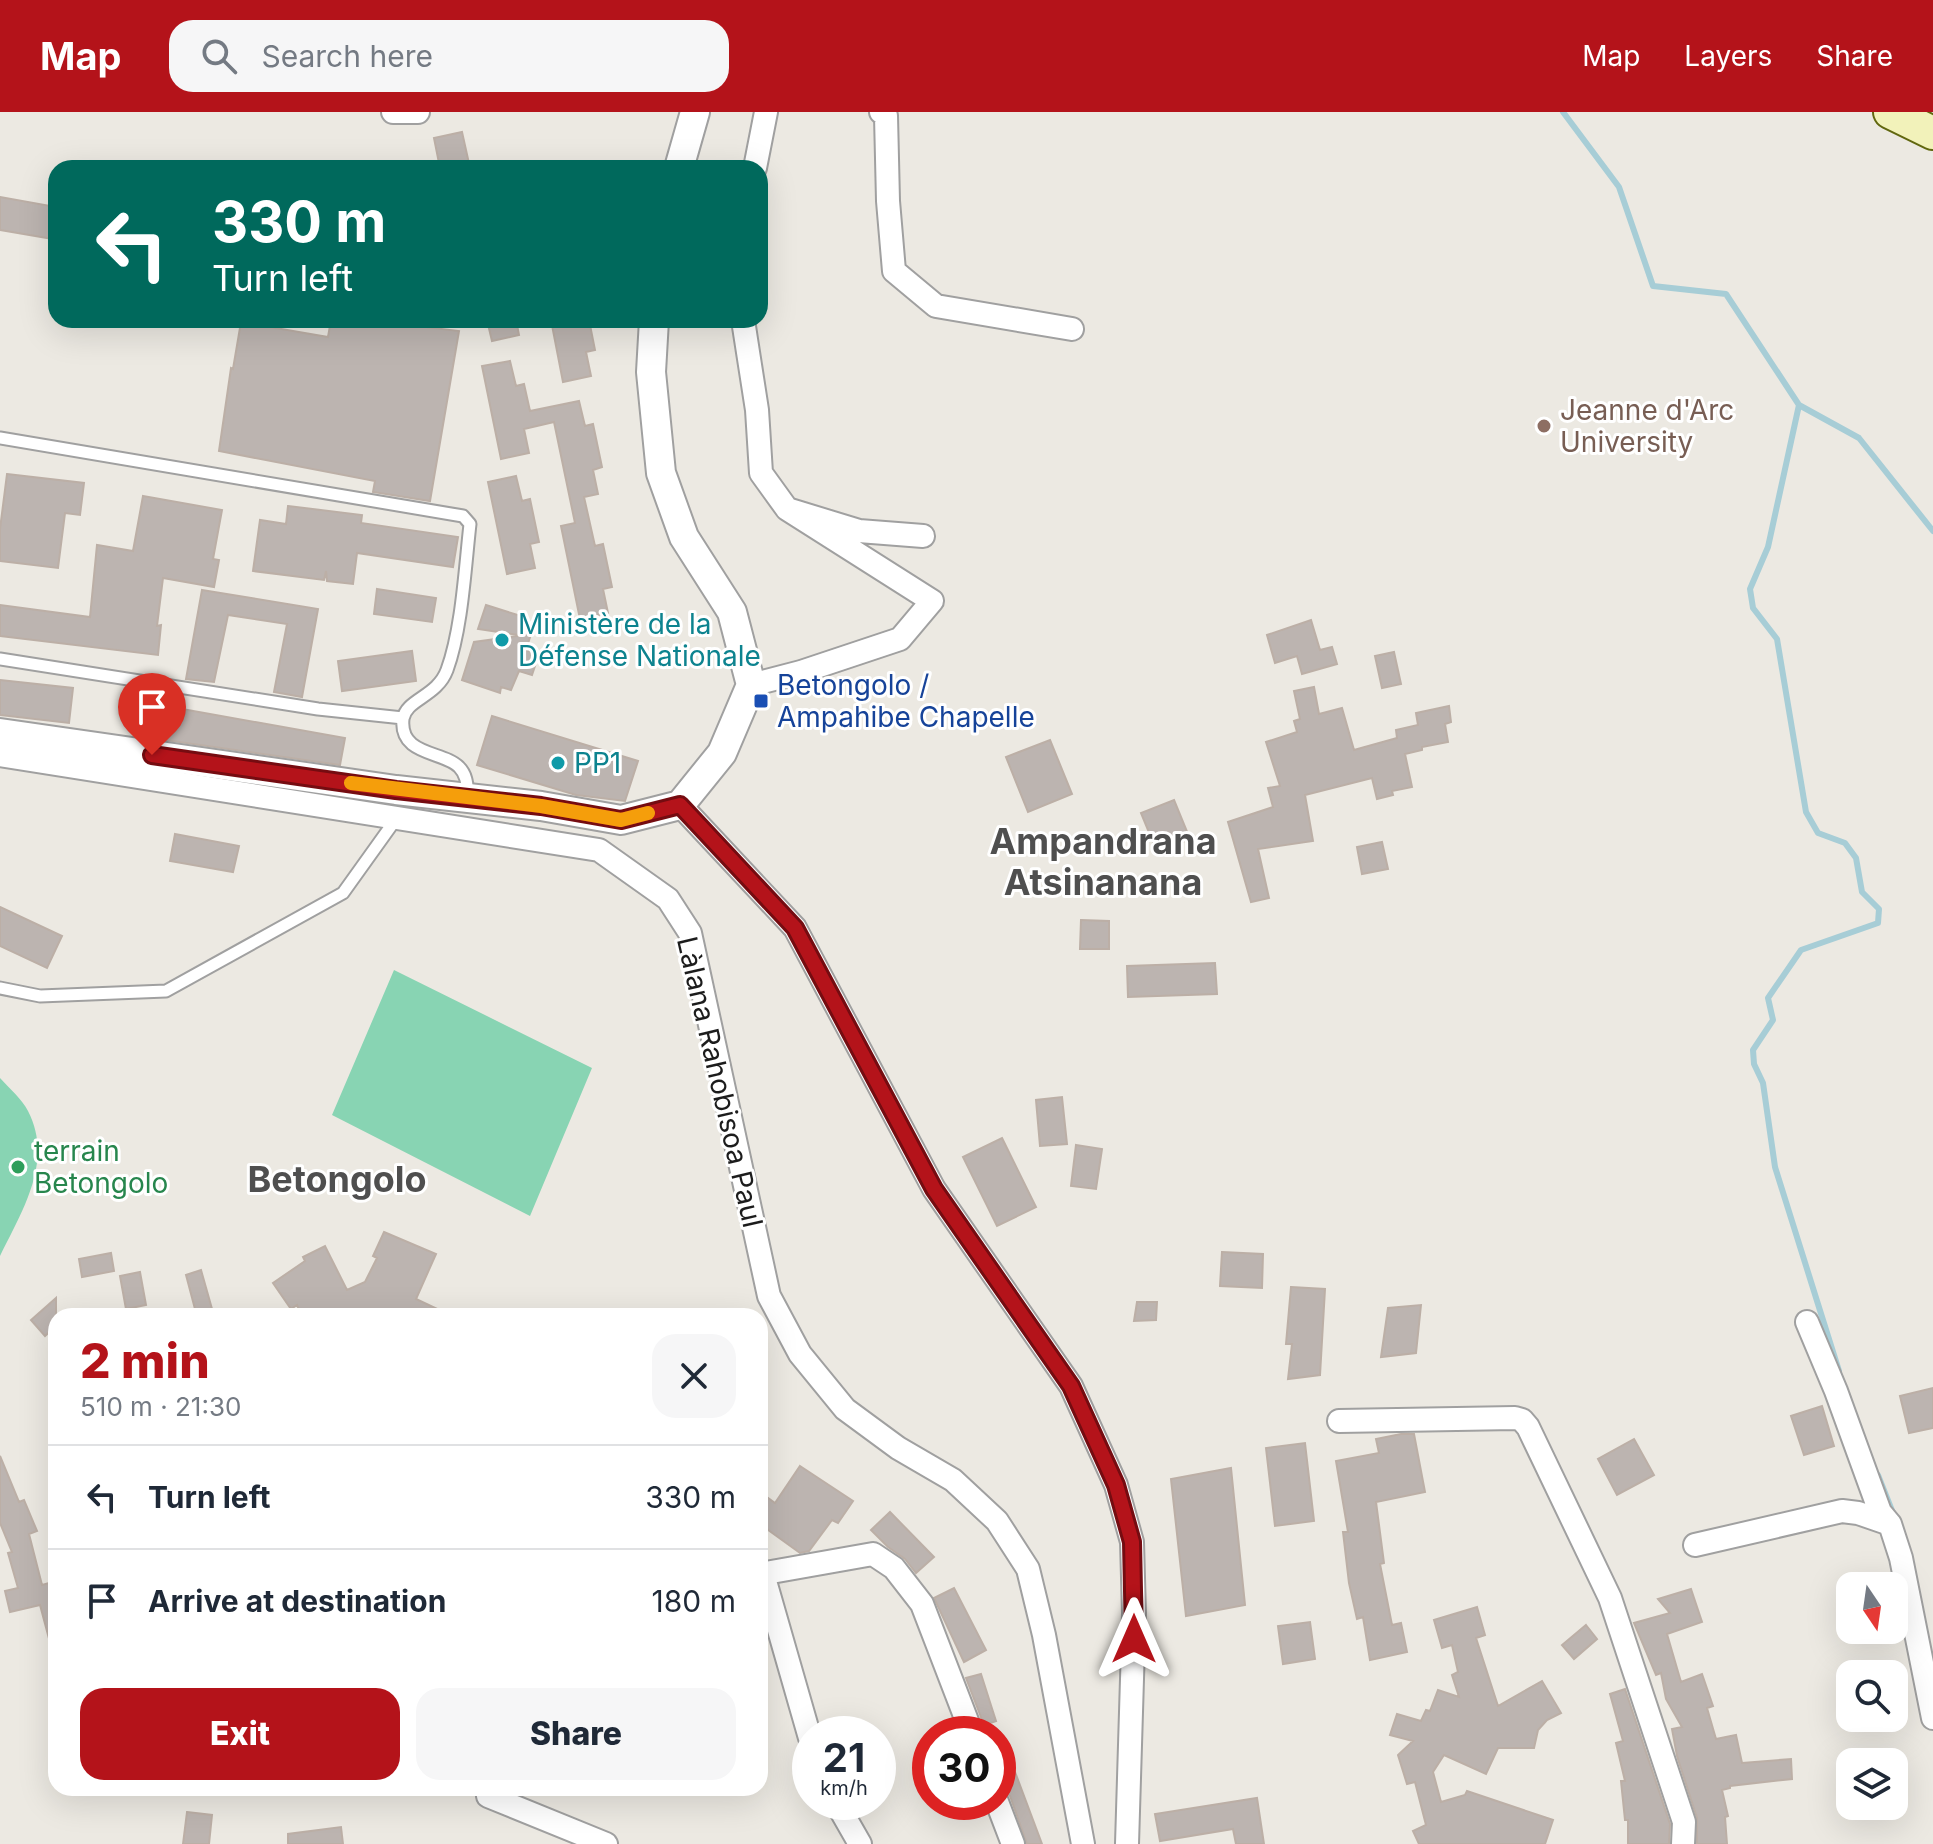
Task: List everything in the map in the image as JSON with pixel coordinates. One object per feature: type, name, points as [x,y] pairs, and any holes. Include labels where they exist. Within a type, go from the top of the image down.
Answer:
[{"type":"street","points":[[393,112],[418,112]]},
{"type":"street","points":[[681,160],[695,112]]},
{"type":"street","points":[[757,160],[766,112]]},
{"type":"street","points":[[881,112],[886,116],[894,271],[936,306],[1072,329]]},
{"type":"street","points":[[0,733],[621,820],[680,805],[722,753],[751,685],[732,612],[684,537],[661,473],[651,372],[654,328]]},
{"type":"street","points":[[744,328],[757,410],[761,473],[787,509],[932,601],[900,639],[751,685]]},
{"type":"street","points":[[787,509],[859,531],[923,536]]},
{"type":"street","name":"Làlana Rahobisoa Paul","points":[[0,755],[599,850],[668,899],[690,933],[769,1296],[800,1354],[845,1409],[898,1448],[953,1480],[997,1521],[1028,1569],[1083,1844]]},
{"type":"street","points":[[680,805],[795,928],[934,1189],[1071,1386],[1116,1485],[1132,1542],[1134,1613],[1127,1844]]},
{"type":"street","points":[[1807,1322],[1880,1512],[1890,1524],[1901,1558],[1933,1718]]},
{"type":"street","points":[[1339,1421],[1515,1418],[1528,1427],[1610,1598],[1684,1822],[1683,1844]]},
{"type":"street","points":[[1695,1545],[1842,1511],[1890,1524]]},
{"type":"street","points":[[768,1573],[873,1554],[894,1568],[922,1604],[965,1716]]},
{"type":"street","points":[[768,1594],[804,1716]]},
{"type":"street","points":[[488,1796],[606,1844]]},
{"type":"street","points":[[846,1820],[860,1844]]},
{"type":"street","points":[[1004,1820],[1013,1844]]},
{"type":"lane","points":[[0,438],[463,516],[470,524],[447,671],[437,689],[409,706],[403,718],[405,733],[419,750],[458,764],[467,778],[468,797]]},
{"type":"lane","points":[[0,659],[318,709],[403,718]]},
{"type":"lane","points":[[0,988],[40,996],[166,991],[343,893],[396,819]]},
{"type":"green space","points":[[394,970],[592,1068],[530,1216],[332,1115]]},
{"type":"green space","name":"terrain Betongolo","points":[[0,1078],[28,1111],[38,1148],[32,1185],[0,1256]]},
{"type":"building","points":[[462,132],[468,160],[438,160],[434,138]]},
{"type":"building","points":[[0,197],[48,206],[48,238],[0,230]]},
{"type":"building","points":[[240,328],[276,328],[328,337],[330,328],[434,328],[459,331],[430,501],[373,492],[375,481],[219,451]]},
{"type":"building","points":[[489,328],[518,328],[519,335],[492,341]]},
{"type":"building","points":[[553,328],[591,328],[595,350],[586,352],[591,376],[563,382]]},
{"type":"building","points":[[510,361],[516,386],[524,384],[530,411],[579,401],[585,426],[593,424],[602,467],[593,470],[598,494],[584,497],[595,546],[603,544],[612,587],[603,589],[608,613],[580,619],[561,526],[575,523],[554,422],[524,429],[529,453],[501,459],[482,366]]},
{"type":"building","points":[[7,474],[84,483],[80,515],[65,513],[58,568],[0,561],[0,529]]},
{"type":"building","points":[[516,476],[522,501],[530,499],[539,542],[530,544],[535,568],[507,574],[488,482]]},
{"type":"building","points":[[143,496],[222,510],[213,559],[219,560],[214,587],[163,578],[157,626],[161,625],[158,655],[0,636],[0,605],[90,617],[97,545],[133,551]]},
{"type":"building","points":[[288,506],[362,515],[361,523],[458,537],[453,567],[357,553],[353,584],[327,581],[326,571],[324,580],[253,571],[260,520],[286,524]]},
{"type":"building","points":[[377,589],[436,598],[432,622],[374,614]]},
{"type":"building","points":[[202,590],[318,609],[302,697],[274,692],[287,624],[228,615],[214,682],[186,679]]},
{"type":"building","points":[[486,605],[524,617],[519,635],[478,629]]},
{"type":"building","points":[[1311,620],[1320,650],[1332,647],[1337,664],[1302,674],[1297,656],[1275,663],[1267,635]]},
{"type":"building","name":"Ministère de la Défense Nationale","points":[[531,634],[526,650],[539,654],[532,675],[519,671],[511,690],[501,687],[500,693],[462,680],[474,642]]},
{"type":"building","points":[[412,651],[416,681],[342,691],[338,661]]},
{"type":"building","points":[[1394,652],[1401,684],[1382,688],[1375,656]]},
{"type":"building","points":[[0,680],[73,688],[69,723],[0,715]]},
{"type":"building","points":[[1314,687],[1319,714],[1342,708],[1354,750],[1397,738],[1396,730],[1418,725],[1416,713],[1449,706],[1451,722],[1445,724],[1448,742],[1405,754],[1412,787],[1392,791],[1393,795],[1377,799],[1372,778],[1305,795],[1313,841],[1258,849],[1269,898],[1251,902],[1228,822],[1273,807],[1268,788],[1280,786],[1266,742],[1297,732],[1294,721],[1300,719],[1294,691]]},
{"type":"building","points":[[171,707],[345,738],[340,765],[165,740]]},
{"type":"building","name":"PP1","points":[[492,716],[638,761],[625,801],[576,795],[477,765]]},
{"type":"building","points":[[1050,740],[1072,794],[1028,812],[1006,757]]},
{"type":"building","points":[[1174,800],[1190,839],[1157,852],[1141,813]]},
{"type":"building","points":[[175,834],[239,846],[233,872],[170,861]]},
{"type":"building","points":[[1382,842],[1388,869],[1362,874],[1357,847]]},
{"type":"building","points":[[0,907],[62,936],[47,968],[0,946]]},
{"type":"building","points":[[1081,920],[1109,921],[1109,949],[1080,949]]},
{"type":"building","points":[[1215,963],[1217,994],[1128,997],[1127,966]]},
{"type":"building","points":[[1062,1097],[1067,1144],[1040,1146],[1036,1100]]},
{"type":"building","points":[[1002,1138],[1036,1207],[997,1226],[963,1157]]},
{"type":"building","points":[[1076,1145],[1102,1149],[1096,1189],[1071,1186]]},
{"type":"building","points":[[384,1232],[436,1254],[416,1299],[435,1308],[298,1308],[297,1305],[290,1308],[273,1283],[305,1261],[303,1257],[325,1246],[347,1290],[365,1282],[377,1258],[373,1256]]},
{"type":"building","points":[[1222,1252],[1263,1254],[1262,1288],[1220,1286]]},
{"type":"building","points":[[111,1253],[114,1271],[82,1277],[79,1259]]},
{"type":"building","points":[[201,1270],[212,1308],[195,1308],[186,1275]]},
{"type":"building","points":[[140,1272],[146,1305],[126,1308],[120,1276]]},
{"type":"building","points":[[1291,1287],[1325,1289],[1320,1375],[1288,1379],[1292,1344],[1286,1344]]},
{"type":"building","points":[[56,1298],[56,1308],[48,1308],[48,1333],[45,1336],[31,1320]]},
{"type":"building","points":[[1137,1302],[1157,1302],[1156,1320],[1134,1321]]},
{"type":"building","points":[[1421,1305],[1416,1353],[1381,1357],[1388,1308]]},
{"type":"building","points":[[1933,1388],[1933,1428],[1909,1433],[1900,1396]]},
{"type":"building","points":[[1822,1406],[1834,1446],[1804,1455],[1791,1416]]},
{"type":"building","points":[[1414,1434],[1425,1492],[1376,1502],[1384,1563],[1380,1564],[1392,1625],[1401,1623],[1407,1652],[1370,1660],[1363,1617],[1357,1619],[1349,1583],[1343,1532],[1348,1532],[1336,1461],[1379,1453],[1376,1439]]},
{"type":"building","points":[[1634,1439],[1654,1475],[1617,1495],[1598,1459]]},
{"type":"building","points":[[1305,1443],[1314,1521],[1275,1526],[1266,1448]]},
{"type":"building","points":[[0,1456],[19,1502],[24,1500],[37,1531],[29,1534],[42,1585],[48,1583],[48,1635],[40,1605],[10,1612],[5,1591],[18,1588],[8,1553],[12,1552],[0,1523]]},
{"type":"building","points":[[800,1466],[853,1501],[838,1523],[832,1520],[809,1551],[800,1553],[768,1530],[768,1498],[775,1503]]},
{"type":"building","points":[[1231,1468],[1245,1605],[1186,1616],[1171,1479]]},
{"type":"building","points":[[890,1512],[934,1557],[916,1573],[905,1559],[871,1530]]},
{"type":"building","points":[[954,1588],[986,1650],[964,1662],[934,1598]]},
{"type":"building","points":[[1691,1589],[1702,1622],[1667,1634],[1681,1682],[1702,1674],[1713,1706],[1707,1708],[1716,1739],[1736,1735],[1742,1763],[1791,1759],[1792,1779],[1730,1786],[1722,1790],[1728,1816],[1725,1817],[1727,1844],[1697,1844],[1697,1818],[1677,1756],[1672,1729],[1682,1727],[1666,1699],[1661,1673],[1656,1675],[1634,1623],[1670,1613],[1658,1599]]},
{"type":"building","points":[[1477,1607],[1485,1635],[1476,1638],[1498,1706],[1542,1681],[1561,1713],[1547,1720],[1538,1730],[1534,1748],[1498,1748],[1486,1774],[1444,1755],[1433,1772],[1441,1802],[1465,1795],[1467,1791],[1553,1820],[1545,1844],[1419,1844],[1413,1831],[1426,1825],[1415,1782],[1407,1784],[1398,1755],[1413,1741],[1390,1735],[1397,1714],[1421,1721],[1426,1710],[1430,1711],[1438,1690],[1459,1697],[1452,1675],[1458,1672],[1452,1645],[1442,1648],[1434,1620]]},
{"type":"building","points":[[1310,1622],[1315,1659],[1283,1664],[1278,1626]]},
{"type":"building","points":[[1586,1625],[1597,1639],[1574,1659],[1562,1645]]},
{"type":"building","points":[[981,1674],[994,1716],[981,1716],[966,1678]]},
{"type":"building","points":[[1625,1689],[1670,1824],[1669,1844],[1628,1844],[1628,1820],[1625,1820],[1621,1781],[1625,1781],[1616,1743],[1623,1741],[1610,1694]]},
{"type":"building","points":[[1016,1775],[1042,1844],[1027,1844],[1016,1813]]},
{"type":"building","points":[[1257,1798],[1264,1844],[1236,1844],[1233,1829],[1160,1841],[1155,1814]]},
{"type":"building","points":[[187,1812],[212,1815],[209,1844],[183,1844]]},
{"type":"building","points":[[341,1827],[343,1844],[288,1844],[288,1834]]},
{"type":"waterway","points":[[1563,112],[1619,187],[1653,286],[1726,294],[1799,405],[1859,438],[1933,531]]},
{"type":"waterway","points":[[1799,405],[1768,547],[1750,589],[1753,608],[1777,639],[1806,812],[1818,833],[1845,843],[1856,858],[1862,892],[1879,909],[1878,923],[1801,950],[1768,998],[1773,1020],[1753,1050],[1754,1064],[1763,1083],[1775,1167],[1839,1371]]},
{"type":"waterway","points":[[1878,1475],[1893,1513]]},
{"type":"slow traffic","points":[[351,783],[541,806],[621,820],[648,813]]},
{"type":"place","name":"Jeanne d'Arc University","points":[[1544,426]]},
{"type":"place","name":"Ministère de la Défense Nationale","points":[[502,640]]},
{"type":"place","name":"Betongolo / Ampahibe Chapelle","points":[[761,701]]},
{"type":"place","name":"PP1","points":[[558,763]]},
{"type":"place","name":"terrain Betongolo","points":[[18,1167]]},
{"type":"district","name":"Ampandrana Atsinanana","points":[[1103,862]]},
{"type":"district","name":"Betongolo","points":[[337,1179]]},
{"type":"route","points":[[152,755],[396,790],[541,806],[621,820],[680,805],[795,928],[934,1189],[1071,1386],[1116,1485],[1132,1542],[1134,1639]]}]
